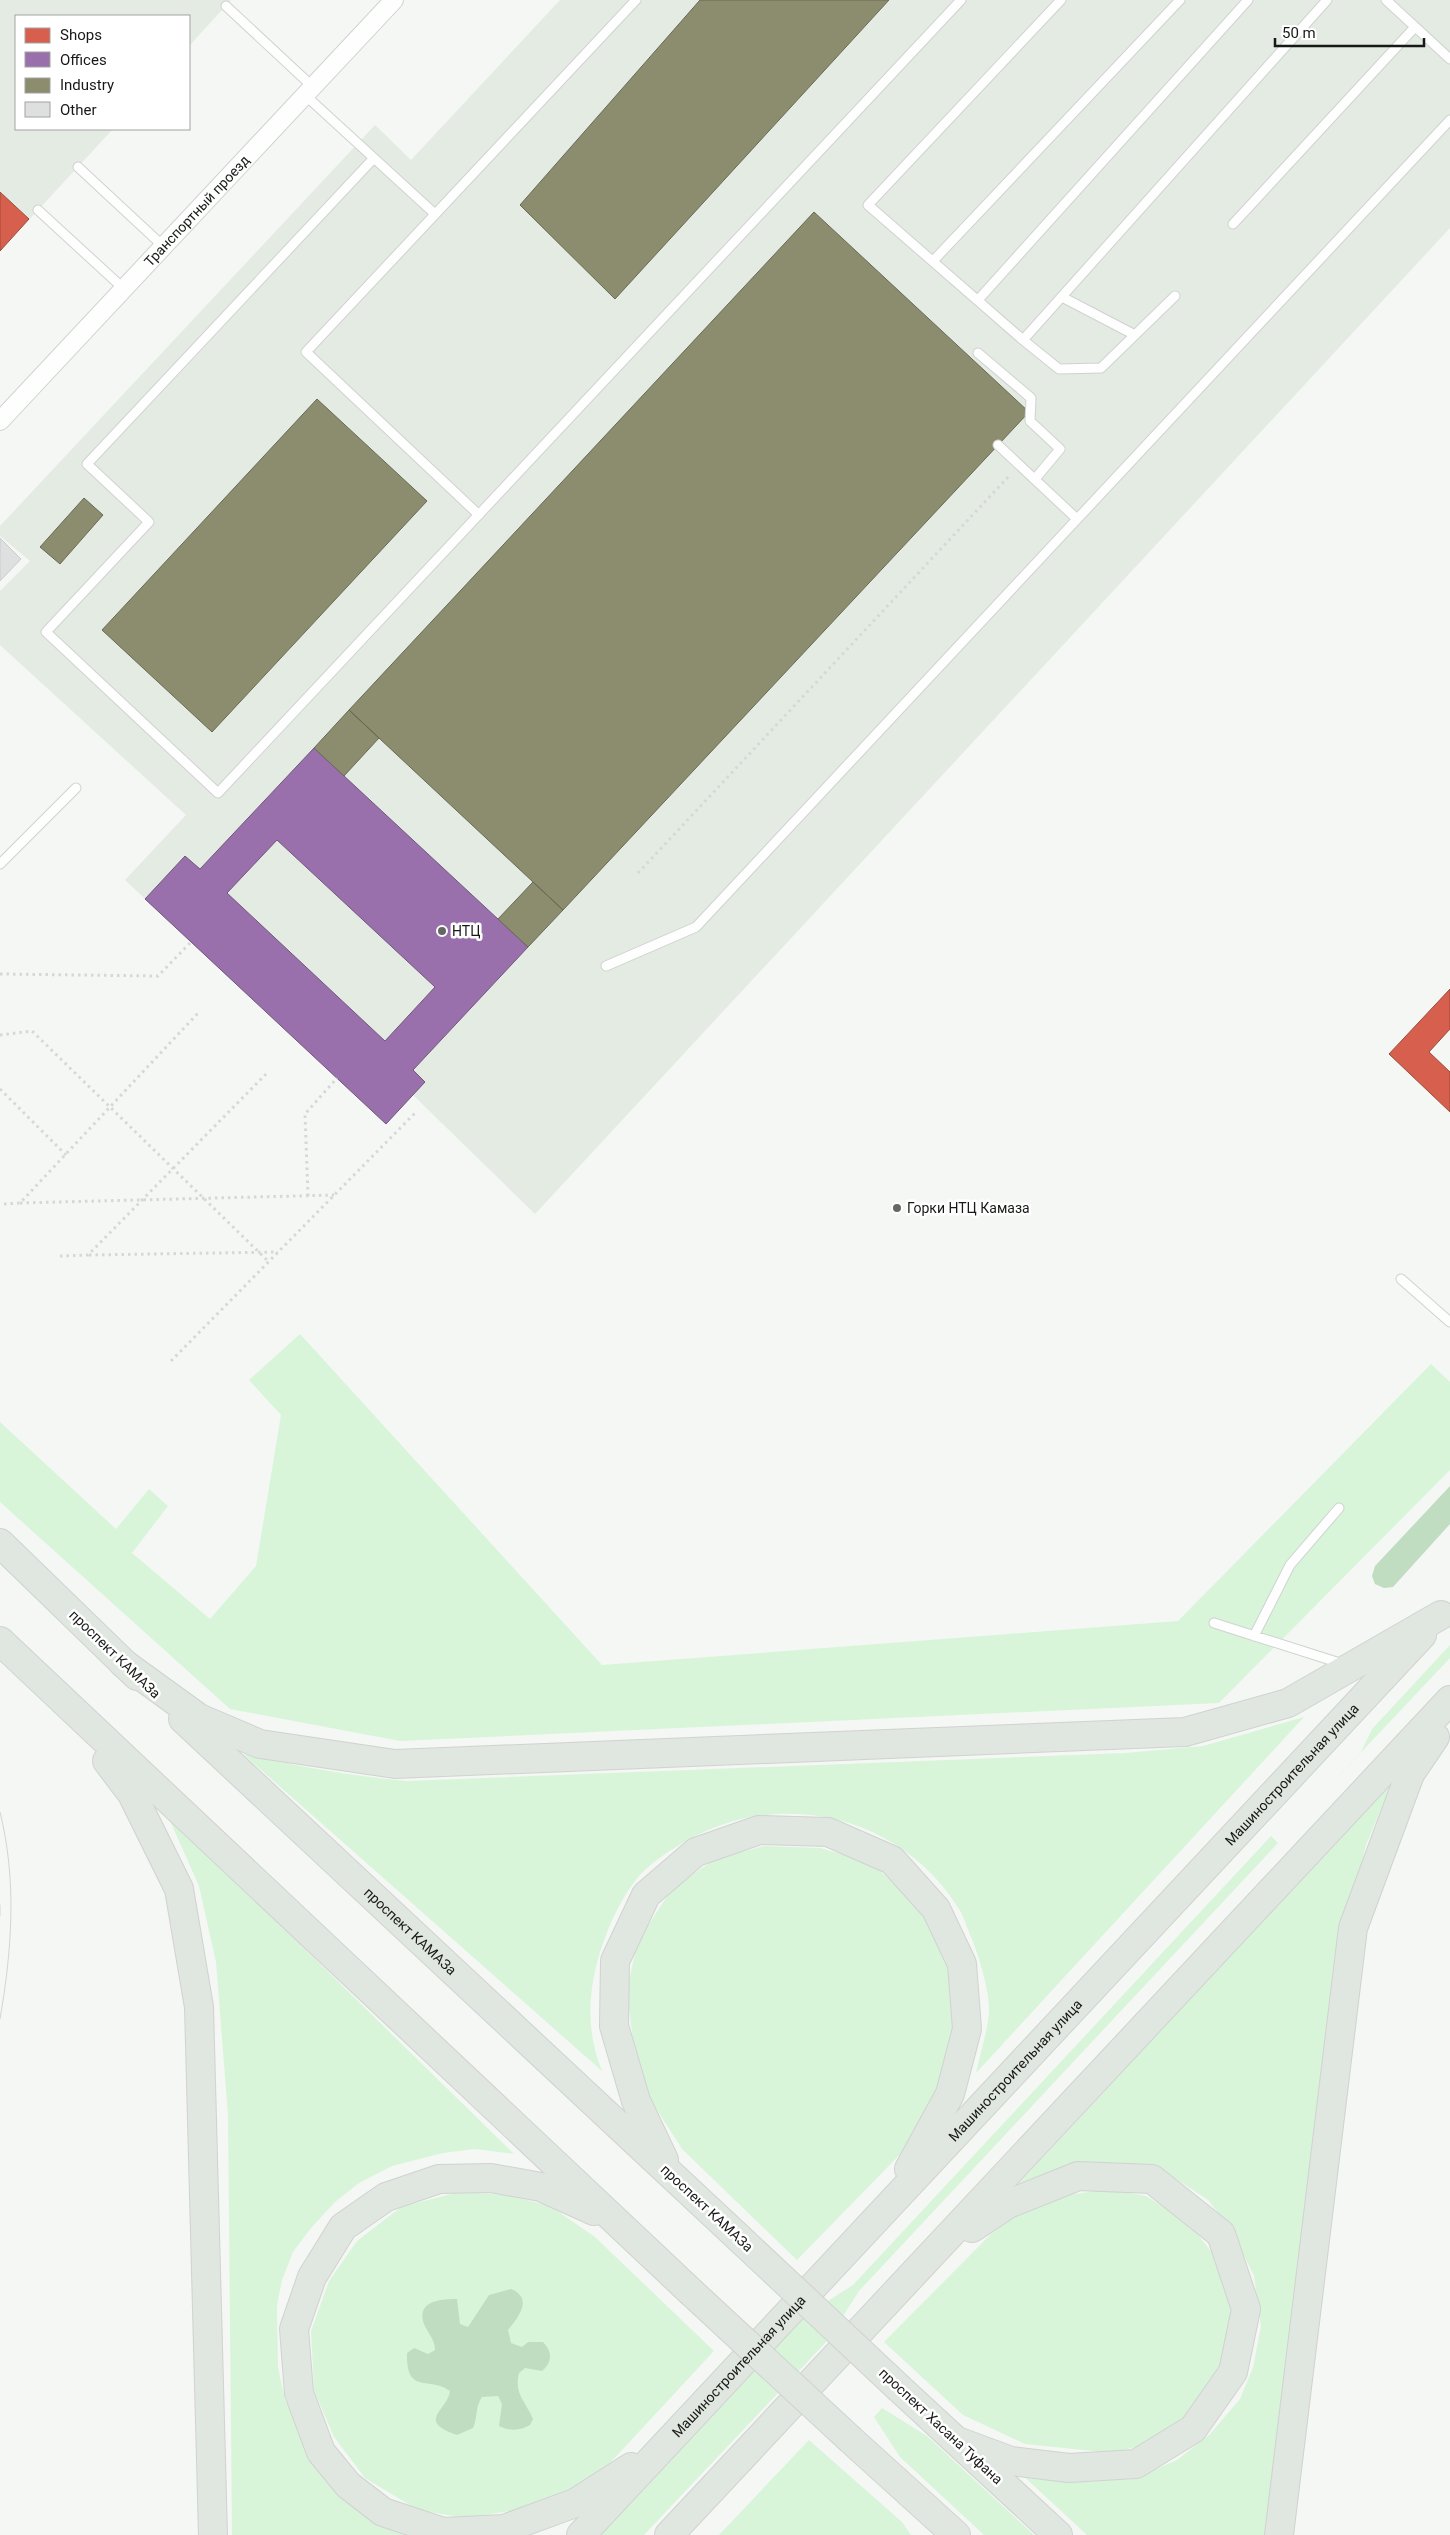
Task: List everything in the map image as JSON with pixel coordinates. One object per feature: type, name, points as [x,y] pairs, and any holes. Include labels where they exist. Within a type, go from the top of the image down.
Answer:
[{"type":"main road","name":"проспект КАМАЗа","points":[[0,1544],[123,1663],[823,2318]]},
{"type":"main road","points":[[123,1663],[199,1718],[260,1744],[395,1764],[1185,1732],[1288,1702],[1446,1610]]},
{"type":"main road","name":"Машиностроительная улица","points":[[581,2535],[1446,1610]]},
{"type":"main road","points":[[0,1641],[690,2291],[956,2535]]},
{"type":"main road","points":[[57,1696],[132,1794],[179,1889],[199,2007],[213,2535]]},
{"type":"main road","points":[[669,2535],[1450,1700]]},
{"type":"main road","points":[[1279,2535],[1353,1928],[1410,1774],[1450,1716]]},
{"type":"main road","points":[[670,2173],[636,2102],[614,2026],[615,1961],[646,1895],[696,1852],[759,1830],[828,1832],[892,1860],[936,1909],[962,1964],[967,2029],[950,2094],[891,2204]]},
{"type":"main road","points":[[937,2250],[1008,2204],[1078,2176],[1152,2179],[1221,2234],[1246,2309],[1233,2372],[1193,2429],[1136,2464],[1069,2468],[1010,2461],[957,2441]]},
{"type":"main road","points":[[617,2222],[541,2186],[491,2178],[440,2179],[386,2197],[343,2227],[312,2277],[294,2329],[299,2393],[321,2452],[348,2485],[383,2512],[443,2532],[504,2529],[575,2503],[668,2443]]},
{"type":"main road","name":"проспект Хасана Туфана","points":[[823,2318],[1058,2535]]},
{"type":"main road","points":[[696,2535],[736,2465]]},
{"type":"main road","points":[[882,2468],[933,2535]]},
{"type":"street","name":"Транспортный проезд","points":[[0,421],[394,0]]},
{"type":"lane","points":[[479,515],[306,352],[636,0]]},
{"type":"lane","points":[[374,158],[87,464],[149,522],[46,632],[218,793],[961,0]]},
{"type":"lane","points":[[1061,0],[868,204],[1023,340],[1059,369],[1101,368],[1175,296]]},
{"type":"lane","points":[[933,261],[1180,0]]},
{"type":"lane","points":[[978,300],[1248,0]]},
{"type":"lane","points":[[1023,340],[1327,0]]},
{"type":"lane","points":[[1386,0],[1450,59]]},
{"type":"lane","points":[[226,6],[374,158],[435,214]]},
{"type":"lane","points":[[1233,224],[1415,27]]},
{"type":"lane","points":[[606,966],[696,927],[1450,120]]},
{"type":"lane","points":[[78,167],[164,246]]},
{"type":"lane","points":[[38,210],[124,289]]},
{"type":"lane","points":[[1062,297],[1135,335]]},
{"type":"lane","points":[[978,353],[1031,398],[1030,421],[1060,449],[1034,479]]},
{"type":"lane","points":[[998,445],[1077,518]]},
{"type":"lane","points":[[0,864],[76,788]]},
{"type":"lane","points":[[1400,1279],[1450,1322]]},
{"type":"lane","points":[[1254,1636],[1290,1565],[1339,1508]]},
{"type":"lane","points":[[1214,1623],[1351,1667]]},
{"type":"path","points":[[638,873],[1020,465]]},
{"type":"path","points":[[0,974],[158,976],[191,942]]},
{"type":"path","points":[[20,1203],[200,1012]]},
{"type":"path","points":[[0,1035],[32,1032],[269,1262]]},
{"type":"path","points":[[88,1255],[266,1074]]},
{"type":"path","points":[[308,1196],[305,1114],[337,1078]]},
{"type":"path","points":[[0,1089],[66,1155]]},
{"type":"path","points":[[171,1361],[416,1112]]},
{"type":"path","points":[[4,1204],[334,1195]]},
{"type":"path","points":[[60,1256],[278,1252]]},
{"type":"shaded area","points":[[0,0],[231,0],[190,45],[190,15],[15,15],[15,130],[112,130],[0,251]]},
{"type":"shaded area","points":[[560,0],[1450,0],[1450,228],[535,1214],[413,1095],[386,1124],[125,880],[186,815],[0,645],[0,591],[30,561],[0,536],[0,526],[375,125],[411,160]]},
{"type":"green space","points":[[300,1334],[602,1665],[1178,1621],[1431,1364],[1450,1382],[1450,1470],[1219,1703],[400,1741],[230,1709],[0,1502],[0,1422],[116,1529],[149,1489],[168,1506],[132,1553],[210,1619],[256,1566],[281,1415],[249,1380]]},
{"type":"green space","points":[[1450,1486],[1450,1524],[1393,1587],[1384,1588],[1375,1584],[1372,1576],[1375,1566]]},
{"type":"green space","points":[[1450,1645],[1450,1658],[1302,1815],[1361,1752],[1372,1729]]},
{"type":"green space","points":[[1304,1717],[976,2073],[987,2028],[989,2004],[980,1964],[962,1915],[934,1876],[904,1850],[870,1831],[834,1819],[795,1814],[756,1816],[718,1826],[681,1844],[649,1867],[633,1883],[617,1909],[597,1962],[590,2009],[593,2040],[602,2071],[243,1754],[325,1770],[407,1781],[1125,1753],[1203,1746]]},
{"type":"green space","points":[[1393,1780],[1366,1845],[1347,1922],[1267,2535],[1087,2535],[1019,2472],[1078,2482],[1133,2479],[1177,2460],[1210,2434],[1240,2399],[1253,2367],[1261,2326],[1254,2276],[1232,2231],[1208,2200],[1173,2177],[1122,2163],[1075,2169],[1009,2194]]},
{"type":"green space","points":[[167,1814],[514,2154],[475,2149],[443,2153],[392,2166],[359,2183],[335,2202],[311,2228],[293,2252],[282,2280],[277,2305],[278,2367],[285,2400],[320,2473],[353,2506],[412,2535],[232,2535],[228,2115],[216,1962],[199,1886]]},
{"type":"green space","points":[[1271,1836],[1278,1843],[859,2291],[827,2341],[644,2535],[598,2535],[804,2316],[853,2285]]},
{"type":"green space","points":[[764,1846],[820,1848],[870,1862],[904,1892],[942,1942],[958,1991],[956,2039],[941,2085],[915,2139],[797,2260],[682,2149],[652,2102],[635,2057],[627,1991],[637,1943],[671,1890],[715,1859]]},
{"type":"green space","points":[[1108,2189],[1146,2196],[1188,2222],[1214,2255],[1229,2293],[1232,2341],[1217,2381],[1194,2413],[1159,2441],[1112,2453],[1025,2444],[963,2415],[884,2342],[992,2233],[1021,2211],[1056,2197]]},
{"type":"green space","points":[[459,2192],[507,2195],[550,2206],[595,2237],[714,2351],[609,2464],[572,2491],[529,2508],[465,2518],[418,2510],[365,2478],[334,2437],[314,2390],[311,2331],[329,2281],[357,2241],[401,2207]]},
{"type":"green space","points":[[511,2289],[518,2293],[523,2303],[516,2320],[508,2330],[511,2343],[522,2347],[528,2342],[543,2342],[550,2353],[550,2360],[542,2371],[525,2368],[519,2373],[519,2392],[533,2419],[530,2425],[522,2428],[514,2430],[503,2428],[499,2426],[502,2404],[498,2396],[482,2397],[478,2405],[473,2428],[457,2435],[445,2430],[438,2425],[436,2420],[450,2391],[434,2384],[415,2380],[410,2375],[408,2366],[407,2353],[414,2348],[428,2354],[435,2350],[434,2342],[423,2321],[422,2314],[424,2309],[439,2300],[457,2299],[460,2324],[468,2327],[489,2295]]},
{"type":"green space","points":[[882,2408],[927,2436],[1034,2535],[984,2535],[900,2457],[874,2417]]},
{"type":"green space","points":[[809,2440],[902,2522],[911,2535],[719,2535]]},
{"type":"building: Shops","points":[[0,192],[29,219],[0,251]]},
{"type":"building: Shops","points":[[1450,989],[1450,1029],[1429,1052],[1450,1072],[1450,1112],[1389,1054]]},
{"type":"building: Offices","name":"НТЦ","points":[[314,748],[528,947],[413,1070],[425,1082],[386,1124],[145,899],[185,856],[200,869]],"holes":[[[277,840],[435,987],[385,1041],[227,893]]]},
{"type":"building: Industry","points":[[700,0],[889,0],[615,299],[520,205]]},
{"type":"building: Industry","points":[[814,212],[1029,412],[563,910],[349,710]]},
{"type":"building: Industry","points":[[317,399],[427,501],[212,732],[102,630]]},
{"type":"building: Industry","points":[[84,498],[103,515],[60,564],[40,547]]},
{"type":"building: Industry","points":[[349,710],[379,738],[344,776],[314,748]]},
{"type":"building: Industry","points":[[533,882],[563,910],[528,947],[498,919]]},
{"type":"building: Other","points":[[0,538],[21,559],[0,581]]},
{"type":"tram line","points":[[0,1812],[9,1863],[11,1889],[10,1941],[0,2019]]},
{"type":"tram line","points":[[0,1905],[0,1916]]},
{"type":"place","name":"НТЦ","points":[[442,931]]},
{"type":"place","name":"Горки НТЦ Камаза","points":[[897,1208]]}]
